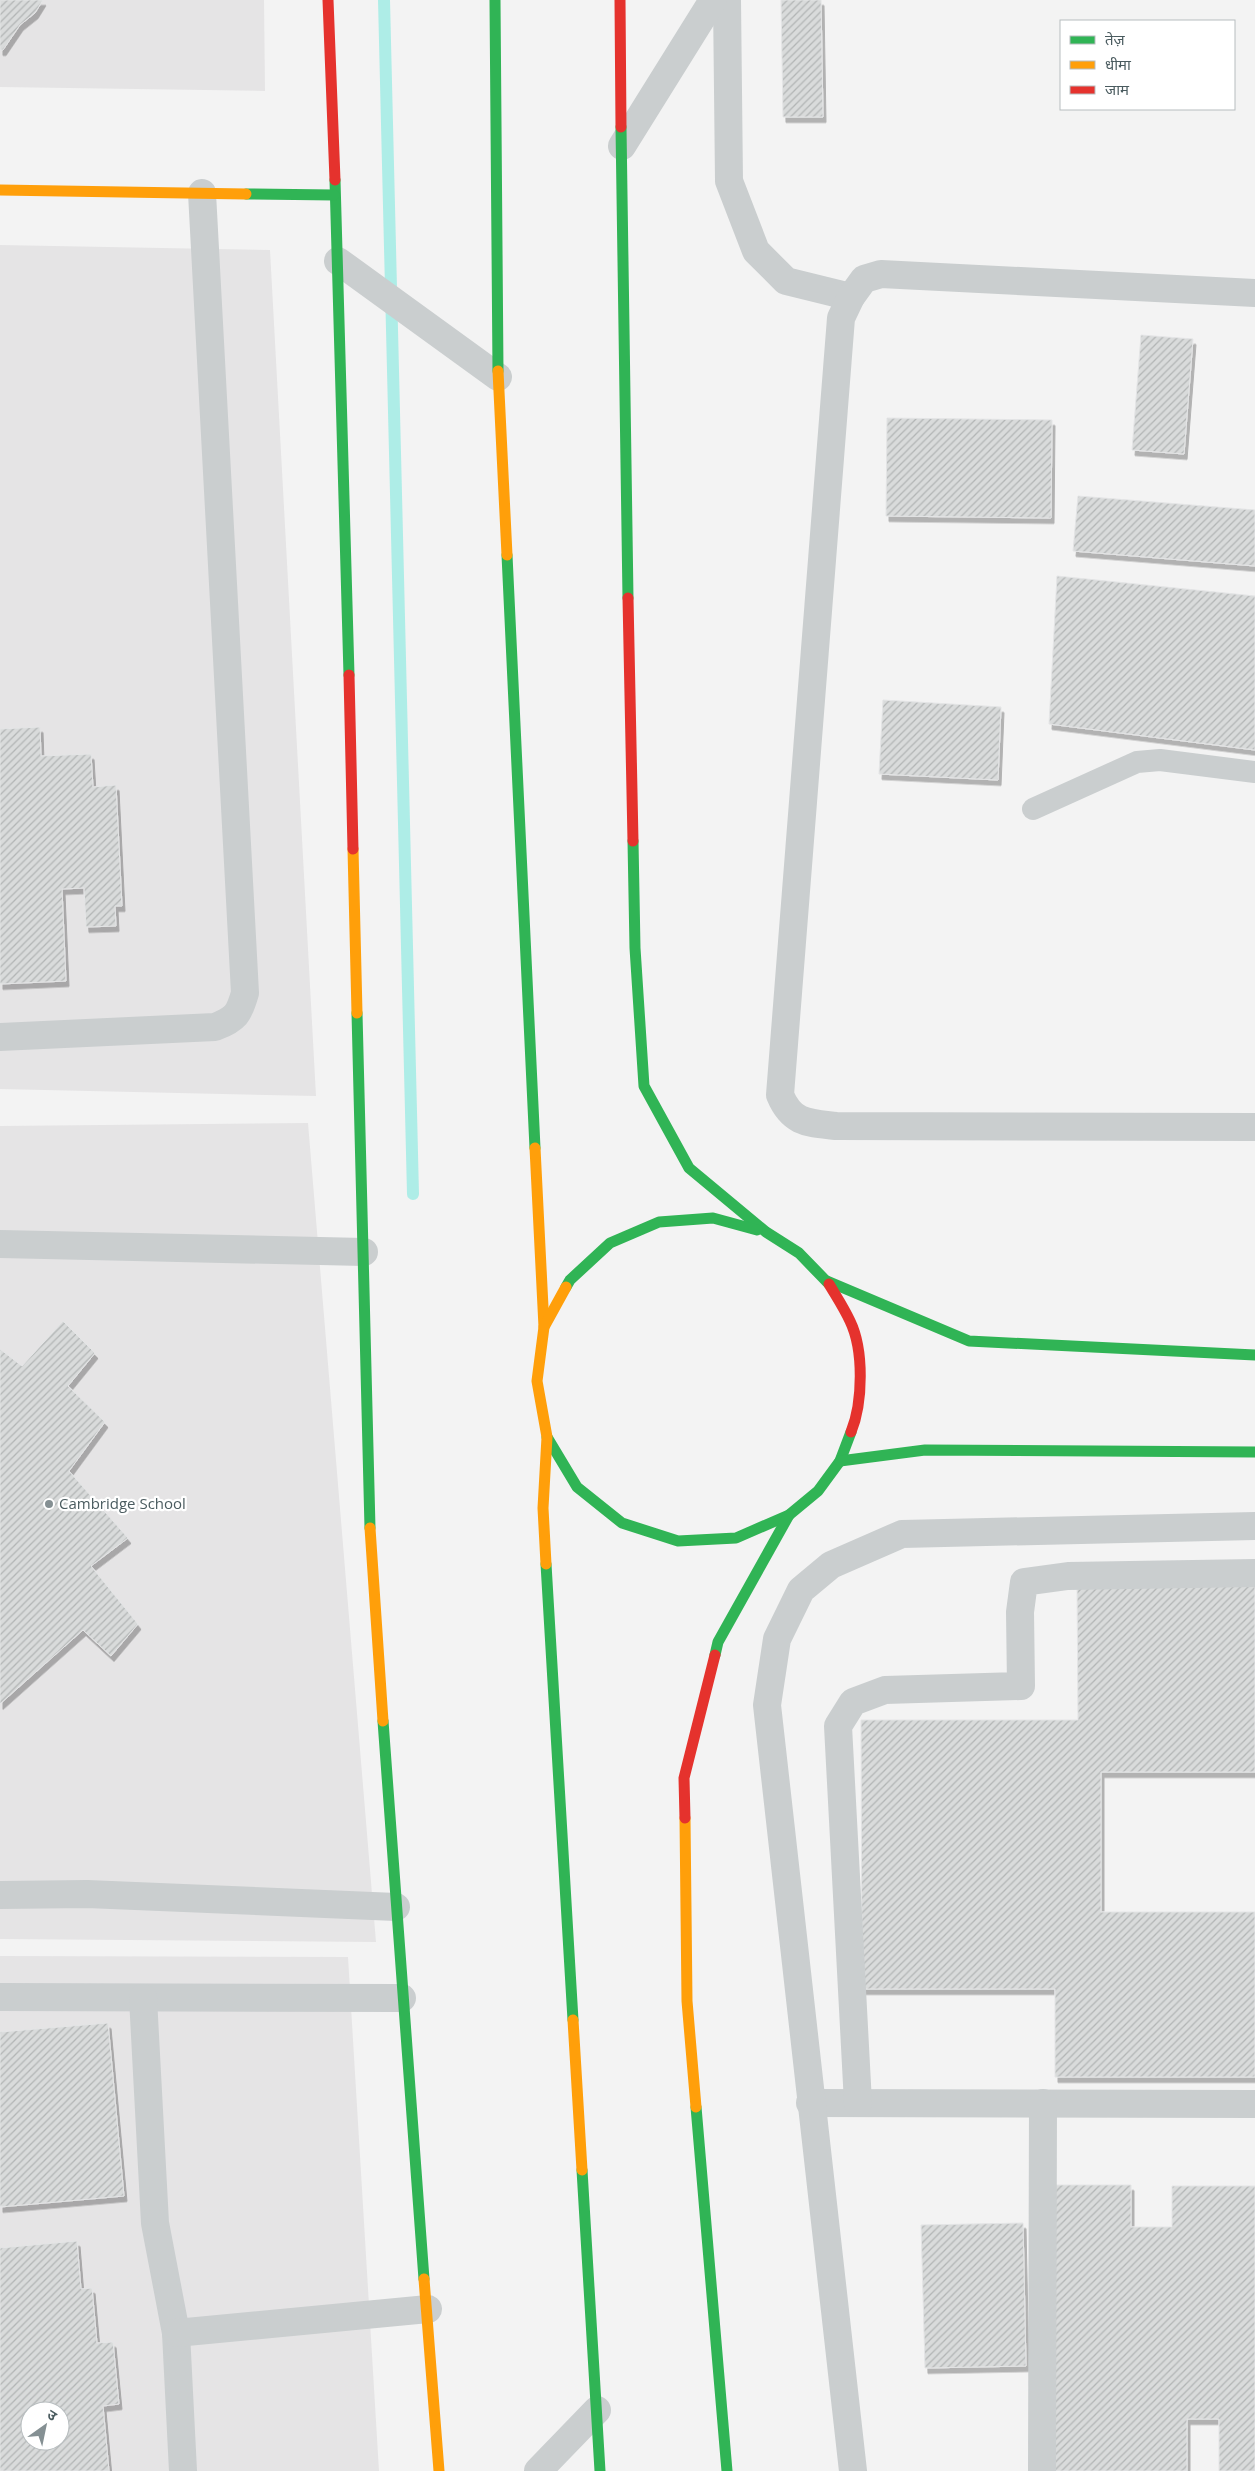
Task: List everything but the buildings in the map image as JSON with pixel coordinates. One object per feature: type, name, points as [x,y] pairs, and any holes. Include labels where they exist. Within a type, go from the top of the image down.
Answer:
[{"type":"main road","points":[[328,0],[338,261],[371,1553],[402,1998],[428,2308],[439,2471]]},
{"type":"main road","points":[[495,0],[499,282],[498,377],[544,1327],[537,1381],[546,1437],[544,1508],[600,2471]]},
{"type":"main road","points":[[546,1437],[577,1487],[622,1523],[678,1541],[736,1538],[789,1515],[818,1491],[840,1461],[857,1417],[861,1370],[851,1323],[827,1281],[799,1253],[766,1232],[688,1168],[644,1086],[635,938],[620,0]]},
{"type":"main road","points":[[0,190],[334,195]]},
{"type":"main road","points":[[544,1327],[570,1280],[610,1243],[659,1222],[713,1218],[766,1232]]},
{"type":"main road","points":[[827,1281],[969,1341],[1255,1354]]},
{"type":"main road","points":[[840,1461],[925,1450],[1255,1452]]},
{"type":"main road","points":[[727,2471],[687,2001],[684,1778],[718,1642],[789,1515]]},
{"type":"street","points":[[622,146],[713,0]]},
{"type":"street","points":[[727,0],[729,181],[756,251],[786,281],[851,297]]},
{"type":"street","points":[[0,1037],[215,1027],[231,1021],[240,1010],[245,993],[202,193]]},
{"type":"street","points":[[338,261],[498,377]]},
{"type":"street","points":[[1255,293],[881,274],[864,279],[851,297],[841,318],[838,348],[780,1095],[786,1110],[807,1122],[836,1126],[1255,1127]]},
{"type":"street","points":[[0,1244],[364,1252]]},
{"type":"street","points":[[853,2471],[810,2103],[767,1705],[777,1639],[801,1590],[831,1565],[902,1534],[1255,1526]]},
{"type":"street","points":[[858,2103],[838,1726],[853,1702],[885,1690],[1021,1686],[1020,1612],[1024,1582],[1068,1576],[1255,1573]]},
{"type":"street","points":[[0,1895],[88,1894],[396,1907]]},
{"type":"street","points":[[0,1997],[402,1998]]},
{"type":"street","points":[[143,1998],[155,2223],[176,2333],[183,2471]]},
{"type":"street","points":[[810,2103],[1255,2104]]},
{"type":"street","points":[[1042,2471],[1043,2103]]},
{"type":"street","points":[[176,2333],[428,2308]]},
{"type":"street","points":[[538,2471],[596,2410]]},
{"type":"lane","points":[[1033,809],[1136,762],[1160,760],[1255,772]]},
{"type":"shaded area","points":[[0,0],[264,0],[265,91],[0,87]]},
{"type":"shaded area","points":[[0,245],[270,250],[316,1096],[0,1089]]},
{"type":"shaded area","points":[[308,1123],[376,1942],[0,1939],[0,1126]]},
{"type":"shaded area","points":[[0,1956],[348,1957],[379,2471],[0,2471]]},
{"type":"waterway","points":[[384,0],[413,1194]]},
{"type":"traffic: fast","points":[[495,0],[498,371]]},
{"type":"traffic: fast","points":[[621,127],[628,598]]},
{"type":"traffic: fast","points":[[335,180],[349,675]]},
{"type":"traffic: fast","points":[[246,194],[334,195]]},
{"type":"traffic: fast","points":[[507,555],[535,1148]]},
{"type":"traffic: fast","points":[[633,841],[635,948],[644,1086],[689,1168],[766,1232],[799,1253],[829,1284]]},
{"type":"traffic: fast","points":[[357,1013],[370,1528]]},
{"type":"traffic: fast","points":[[566,1287],[570,1280],[610,1243],[659,1222],[713,1218],[757,1230]]},
{"type":"traffic: fast","points":[[827,1281],[969,1341],[1255,1355]]},
{"type":"traffic: fast","points":[[547,1437],[577,1487],[622,1523],[678,1541],[736,1538],[789,1515],[818,1491],[840,1461],[851,1432]]},
{"type":"traffic: fast","points":[[840,1461],[925,1450],[1255,1452]]},
{"type":"traffic: fast","points":[[715,1655],[718,1642],[789,1515]]},
{"type":"traffic: fast","points":[[546,1564],[573,2020]]},
{"type":"traffic: fast","points":[[383,1721],[424,2279]]},
{"type":"traffic: fast","points":[[696,2107],[727,2471]]},
{"type":"traffic: fast","points":[[582,2170],[600,2471]]},
{"type":"traffic: slow","points":[[0,190],[246,194]]},
{"type":"traffic: slow","points":[[498,371],[507,555]]},
{"type":"traffic: slow","points":[[353,849],[357,1013]]},
{"type":"traffic: slow","points":[[535,1148],[544,1327]]},
{"type":"traffic: slow","points":[[546,1564],[543,1508],[547,1437],[537,1381],[544,1327],[566,1287]]},
{"type":"traffic: slow","points":[[370,1528],[383,1721]]},
{"type":"traffic: slow","points":[[685,1818],[687,2001],[696,2107]]},
{"type":"traffic: slow","points":[[573,2020],[582,2170]]},
{"type":"traffic: slow","points":[[424,2279],[439,2471]]},
{"type":"traffic: jam","points":[[328,0],[335,180]]},
{"type":"traffic: jam","points":[[620,0],[621,127]]},
{"type":"traffic: jam","points":[[628,598],[633,841]]},
{"type":"traffic: jam","points":[[349,675],[353,849]]},
{"type":"traffic: jam","points":[[829,1284],[850,1321],[858,1346],[860,1391],[851,1432]]},
{"type":"traffic: jam","points":[[685,1818],[684,1778],[715,1655]]},
{"type":"place","name":"Cambridge School","points":[[49,1504]]}]
